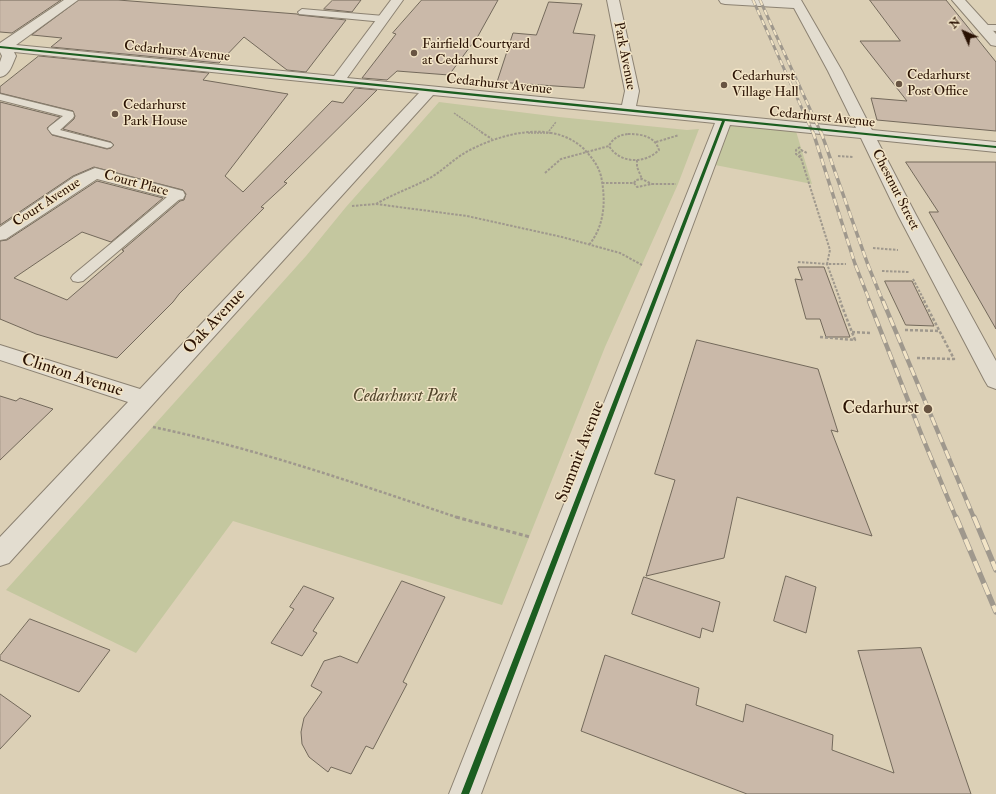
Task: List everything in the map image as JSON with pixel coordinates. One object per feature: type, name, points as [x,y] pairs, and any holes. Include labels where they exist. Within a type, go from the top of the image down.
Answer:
[{"type":"street","points":[[0,73],[4,69],[9,56],[2,47],[72,0]]},
{"type":"street","points":[[338,80],[397,0]]},
{"type":"street","name":"Park Avenue","points":[[613,0],[632,91],[628,111]]},
{"type":"street","points":[[725,0],[796,3]]},
{"type":"street","points":[[958,0],[990,28],[996,42]]},
{"type":"street","name":"Chestnut Street","points":[[796,3],[836,71],[907,215],[996,381]]},
{"type":"street","name":"Cedarhurst Avenue","points":[[2,47],[996,147]]},
{"type":"street","name":"Oak Avenue","points":[[0,555],[430,90]]},
{"type":"street","name":"Summit Avenue","points":[[465,794],[724,120]]},
{"type":"street","name":"Court Place","points":[[95,173],[177,195]]},
{"type":"street","name":"Court Avenue","points":[[0,234],[80,181],[95,173]]},
{"type":"street","name":"Clinton Avenue","points":[[0,352],[144,399]]},
{"type":"lane","points":[[302,12],[384,18]]},
{"type":"lane","points":[[0,97],[69,114],[69,116],[55,127],[54,129],[56,132],[107,145]]},
{"type":"lane","points":[[78,278],[177,195]]},
{"type":"path","points":[[451,110],[492,139]]},
{"type":"path","points":[[549,131],[559,117]]},
{"type":"path","points":[[376,204],[385,198],[414,187],[437,174],[456,158],[492,139],[526,133],[549,131],[565,135],[594,160],[600,172],[604,210],[600,229],[589,245]]},
{"type":"path","points":[[628,134],[644,136],[656,142],[659,150],[656,154],[645,159],[637,160],[614,154],[609,146],[610,141],[614,138],[628,134]]},
{"type":"path","points":[[546,173],[556,162],[561,159],[609,146]]},
{"type":"path","points":[[800,146],[796,150],[796,154],[801,158]]},
{"type":"path","points":[[808,153],[801,150],[800,153],[830,250],[827,264],[855,340],[820,337]]},
{"type":"path","points":[[838,156],[859,157]]},
{"type":"path","points":[[637,160],[637,167],[642,179]]},
{"type":"path","points":[[602,183],[634,183],[636,180],[642,179],[652,184]]},
{"type":"path","points":[[634,183],[637,187],[652,184],[678,184]]},
{"type":"path","points":[[346,207],[376,204],[467,216],[562,237],[620,253],[642,265]]},
{"type":"path","points":[[873,248],[898,249],[900,255]]},
{"type":"path","points":[[798,262],[846,264]]},
{"type":"path","points":[[882,271],[909,272],[906,266]]},
{"type":"path","points":[[913,279],[954,359],[917,358]]},
{"type":"path","points":[[905,330],[940,331]]},
{"type":"path","points":[[852,332],[871,333]]},
{"type":"path","points":[[152,427],[206,438],[319,471],[466,520],[530,537]]},
{"type":"green space","name":"Cedarhurst Park","points":[[439,102],[559,117],[687,130],[699,129],[678,184],[605,347],[502,605],[233,521],[136,653],[6,590],[306,256],[346,207]]},
{"type":"green space","points":[[722,121],[795,128],[812,184],[710,164]]},
{"type":"building","points":[[0,0],[61,0],[12,33],[0,32]]},
{"type":"building","points":[[79,0],[118,0],[297,14],[346,20],[306,72],[287,70],[244,37],[219,63],[51,47],[62,38],[32,35]]},
{"type":"building","points":[[333,0],[361,0],[352,12],[324,9]]},
{"type":"building","points":[[422,0],[498,0],[478,36],[449,75],[397,71],[387,80],[362,78],[396,34],[393,33]]},
{"type":"building","points":[[870,0],[946,0],[996,62],[996,131],[877,120],[871,98],[907,101],[860,41],[900,41]]},
{"type":"building","points":[[549,2],[582,4],[573,33],[595,35],[584,88],[497,82],[513,33],[536,35]]},
{"type":"building","points":[[39,56],[209,73],[203,80],[288,94],[225,176],[243,192],[332,101],[343,103],[355,88],[377,90],[284,182],[287,183],[261,207],[264,208],[117,358],[36,334],[0,319],[0,241],[7,240],[97,181],[163,198],[111,242],[82,232],[14,278],[67,300],[124,251],[122,250],[180,201],[184,200],[186,194],[183,190],[94,167],[73,176],[0,225],[0,102],[60,117],[47,128],[52,135],[107,149],[114,145],[111,142],[63,129],[74,119],[75,116],[73,111],[0,93],[0,87]]},
{"type":"building","points":[[906,162],[996,162],[996,329],[929,212],[938,212]]},
{"type":"building","points":[[798,267],[824,267],[850,337],[826,337],[820,319],[806,319],[795,279],[802,280]]},
{"type":"building","points":[[885,281],[912,281],[934,326],[906,325]]},
{"type":"building","points":[[697,340],[818,369],[838,432],[831,430],[872,536],[737,497],[724,558],[646,576],[675,480],[655,474]]},
{"type":"building","points":[[0,396],[16,401],[20,398],[53,409],[0,460]]},
{"type":"building","points":[[786,576],[816,587],[806,633],[774,621]]},
{"type":"building","points":[[644,577],[720,602],[713,632],[702,628],[700,638],[632,614]]},
{"type":"building","points":[[402,581],[445,597],[403,682],[407,684],[373,749],[366,746],[351,774],[331,767],[328,772],[309,757],[302,744],[301,732],[304,718],[322,692],[311,686],[324,661],[340,656],[357,663]]},
{"type":"building","points":[[304,586],[334,598],[313,631],[317,633],[302,656],[271,643],[294,609],[290,607]]},
{"type":"building","points":[[30,619],[110,650],[79,692],[0,660],[0,656]]},
{"type":"building","points":[[921,648],[971,794],[747,794],[581,731],[605,655],[699,688],[696,705],[743,722],[746,704],[833,735],[832,750],[894,773],[858,651]]},
{"type":"building","points":[[0,694],[31,716],[0,749]]},
{"type":"railway","points":[[753,0],[813,133]]},
{"type":"railway","points":[[760,0],[821,133]]},
{"type":"railway","points":[[813,132],[855,264],[870,302]]},
{"type":"railway","points":[[821,132],[868,265],[883,302]]},
{"type":"railway","points":[[869,301],[956,518]]},
{"type":"railway","points":[[883,301],[974,518]]},
{"type":"railway","points":[[956,517],[996,612]]},
{"type":"railway","points":[[974,517],[996,570]]},
{"type":"cycle path","points":[[0,47],[996,147]]},
{"type":"cycle path","points":[[465,794],[724,120]]},
{"type":"place","name":"Fairfield Courtyard at Cedarhurst","points":[[414,53]]},
{"type":"place","name":"Cedarhurst Post Office","points":[[899,84]]},
{"type":"place","name":"Cedarhurst Village Hall","points":[[724,85]]},
{"type":"place","name":"Cedarhurst Park House","points":[[115,114]]},
{"type":"place","name":"Cedarhurst","points":[[928,409]]}]
